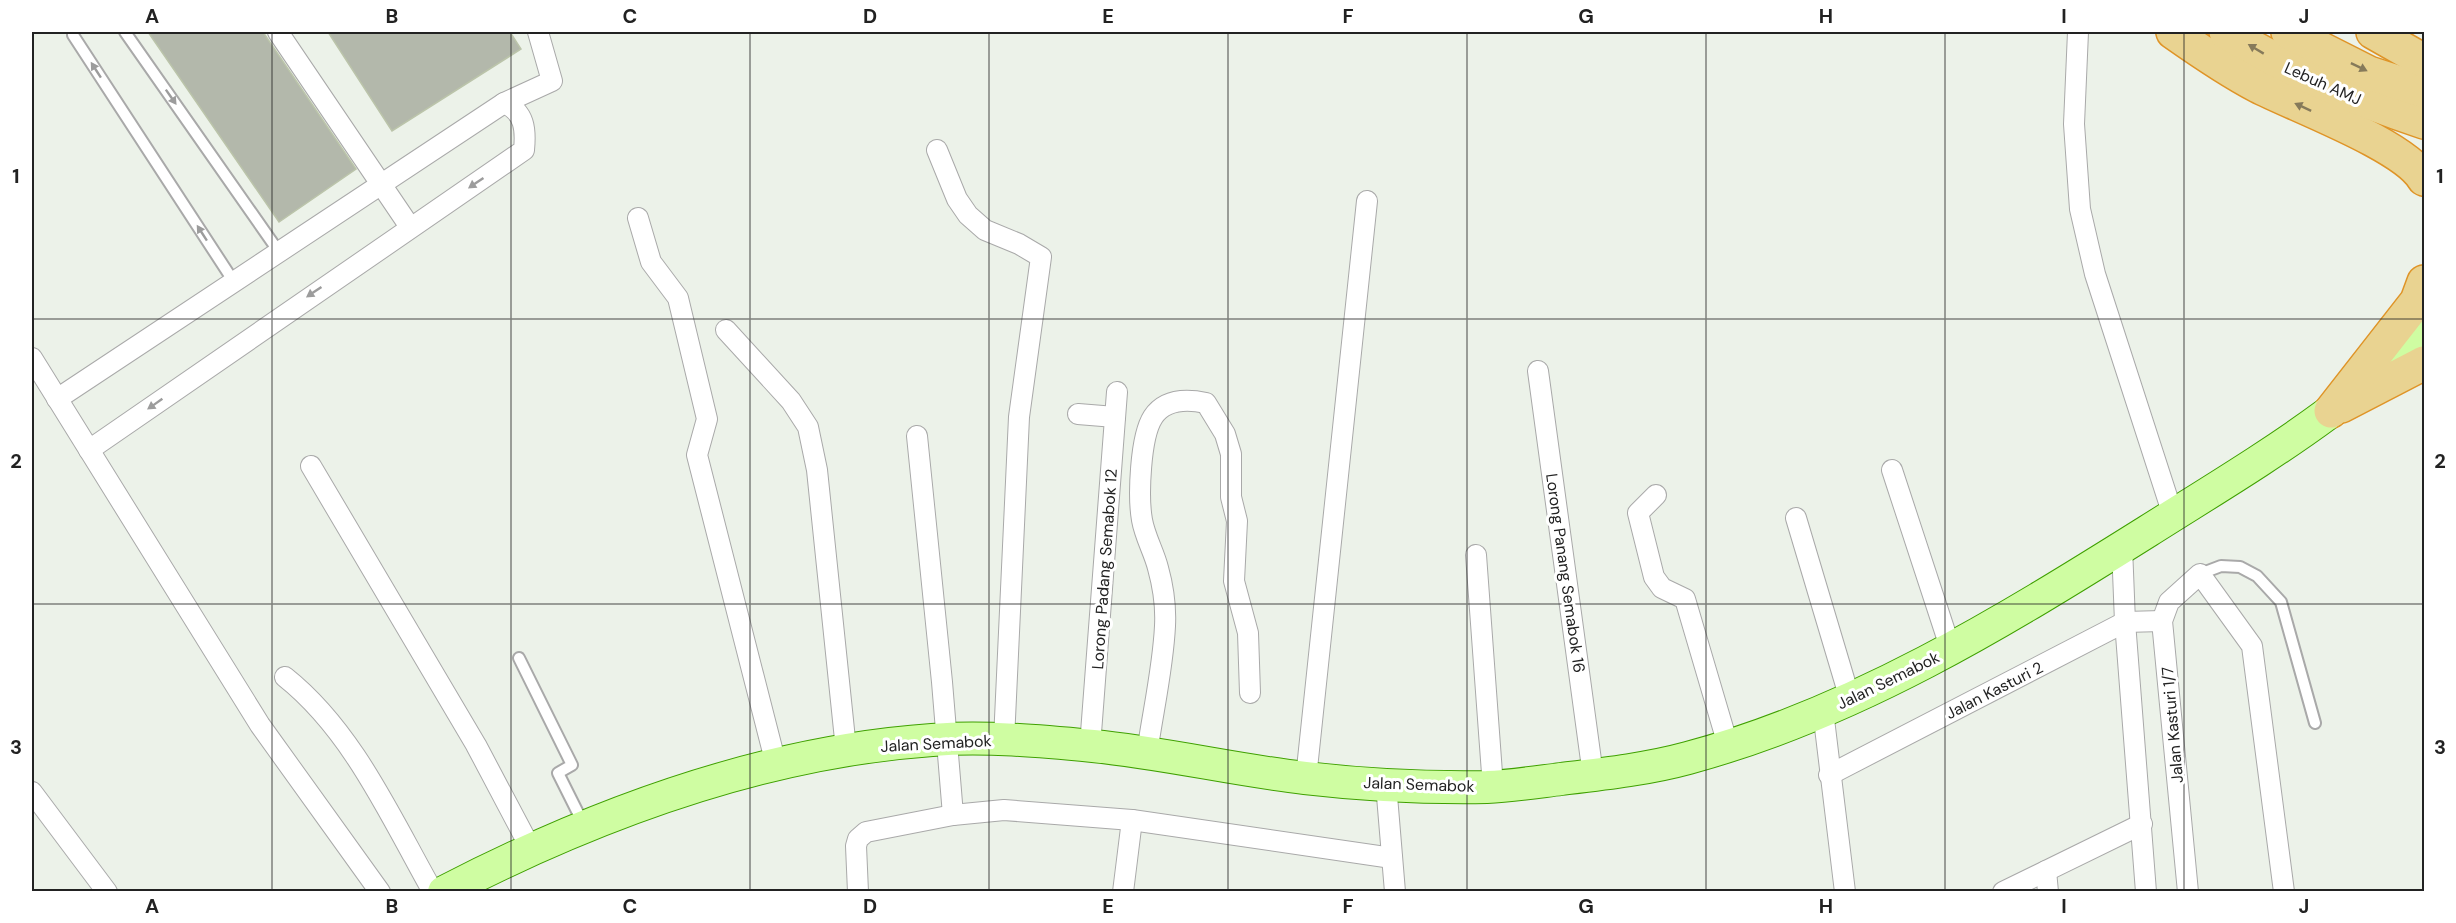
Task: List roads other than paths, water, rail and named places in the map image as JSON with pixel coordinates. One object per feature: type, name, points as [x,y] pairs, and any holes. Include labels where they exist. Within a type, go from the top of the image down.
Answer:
[{"type":"highway","points":[[2173,32],[2256,85],[2349,128],[2408,160],[2419,170],[2424,179]]},
{"type":"highway","name":"Lebuh AMJ","points":[[2226,32],[2291,69],[2360,100],[2424,122]]},
{"type":"highway","name":"Lebuh AMJ","points":[[2288,32],[2369,73],[2424,91]]},
{"type":"highway","points":[[2379,35],[2424,52]]},
{"type":"highway","points":[[2379,35],[2424,60]]},
{"type":"highway","points":[[2349,128],[2395,137],[2416,138],[2424,135]]},
{"type":"highway","points":[[2349,128],[2424,149]]},
{"type":"highway","points":[[2331,411],[2417,301],[2424,282]]},
{"type":"highway","points":[[2331,411],[2424,363]]},
{"type":"main road","name":"Jalan Semabok","points":[[2331,411],[2424,306]]},
{"type":"main road","name":"Jalan Semabok","points":[[460,888],[531,849],[585,826],[689,789],[776,764],[846,749],[948,739],[1004,740],[1090,746],[1147,753],[1306,778],[1386,784],[1493,787],[1593,775],[1685,759],[1836,705],[1996,626],[2173,515],[2331,411],[2424,329]]},
{"type":"street","points":[[278,32],[411,227]]},
{"type":"street","points":[[57,399],[504,103],[552,81],[538,32]]},
{"type":"street","points":[[2078,32],[2074,124],[2080,209],[2095,274],[2173,515]]},
{"type":"street","points":[[89,450],[524,150],[526,133],[522,120],[514,108],[504,103]]},
{"type":"street","points":[[937,150],[957,199],[968,215],[984,230],[1019,244],[1041,257],[1019,417],[1004,740]]},
{"type":"street","points":[[1306,778],[1367,201]]},
{"type":"street","points":[[638,218],[651,262],[678,298],[707,419],[697,455],[776,764]]},
{"type":"street","points":[[726,330],[791,401],[808,427],[817,470],[846,749]]},
{"type":"street","points":[[32,358],[260,725],[380,891]]},
{"type":"street","name":"Lorong Panang Semabok 16","points":[[1538,371],[1593,775]]},
{"type":"street","name":"Lorong Padang Semabok 12","points":[[1090,746],[1117,392]]},
{"type":"street","points":[[1147,753],[1165,627],[1163,593],[1158,567],[1142,520],[1142,463],[1152,418],[1164,406],[1178,401],[1193,400],[1206,404],[1225,434],[1231,454],[1231,497],[1237,521],[1234,581],[1248,633],[1250,693]]},
{"type":"street","points":[[1078,414],[1115,417]]},
{"type":"street","points":[[917,436],[948,739],[953,815]]},
{"type":"street","points":[[311,466],[477,745],[531,849]]},
{"type":"street","points":[[1892,470],[1951,650]]},
{"type":"street","points":[[1656,495],[1638,513],[1654,577],[1662,588],[1685,598],[1728,745]]},
{"type":"street","points":[[1796,518],[1836,705],[1828,764],[1845,891]]},
{"type":"street","points":[[2122,547],[2146,891]]},
{"type":"street","points":[[1476,555],[1493,787]]},
{"type":"street","points":[[2162,621],[2169,602],[2200,573],[2252,646],[2284,891]]},
{"type":"street","name":"Jalan Kasturi 2","points":[[1828,764],[2125,612],[2162,621]]},
{"type":"street","name":"Jalan Kasturi 1/7","points":[[2162,621],[2188,891]]},
{"type":"street","points":[[285,677],[335,729],[372,782],[433,891]]},
{"type":"street","points":[[1386,784],[1395,891]]},
{"type":"street","points":[[32,792],[107,891]]},
{"type":"street","points":[[858,891],[856,846],[858,839],[866,832],[953,815],[1004,810],[1132,820],[1392,858]]},
{"type":"street","points":[[1123,891],[1132,820]]},
{"type":"street","points":[[2003,891],[2142,824]]},
{"type":"street","points":[[2046,871],[2048,891]]},
{"type":"lane","points":[[74,32],[73,35],[234,282]]},
{"type":"lane","points":[[125,32],[279,252]]},
{"type":"lane","points":[[2200,573],[2221,566],[2240,567],[2257,576],[2281,602],[2315,723]]},
{"type":"lane","points":[[519,658],[572,765],[558,773],[585,826]]}]
